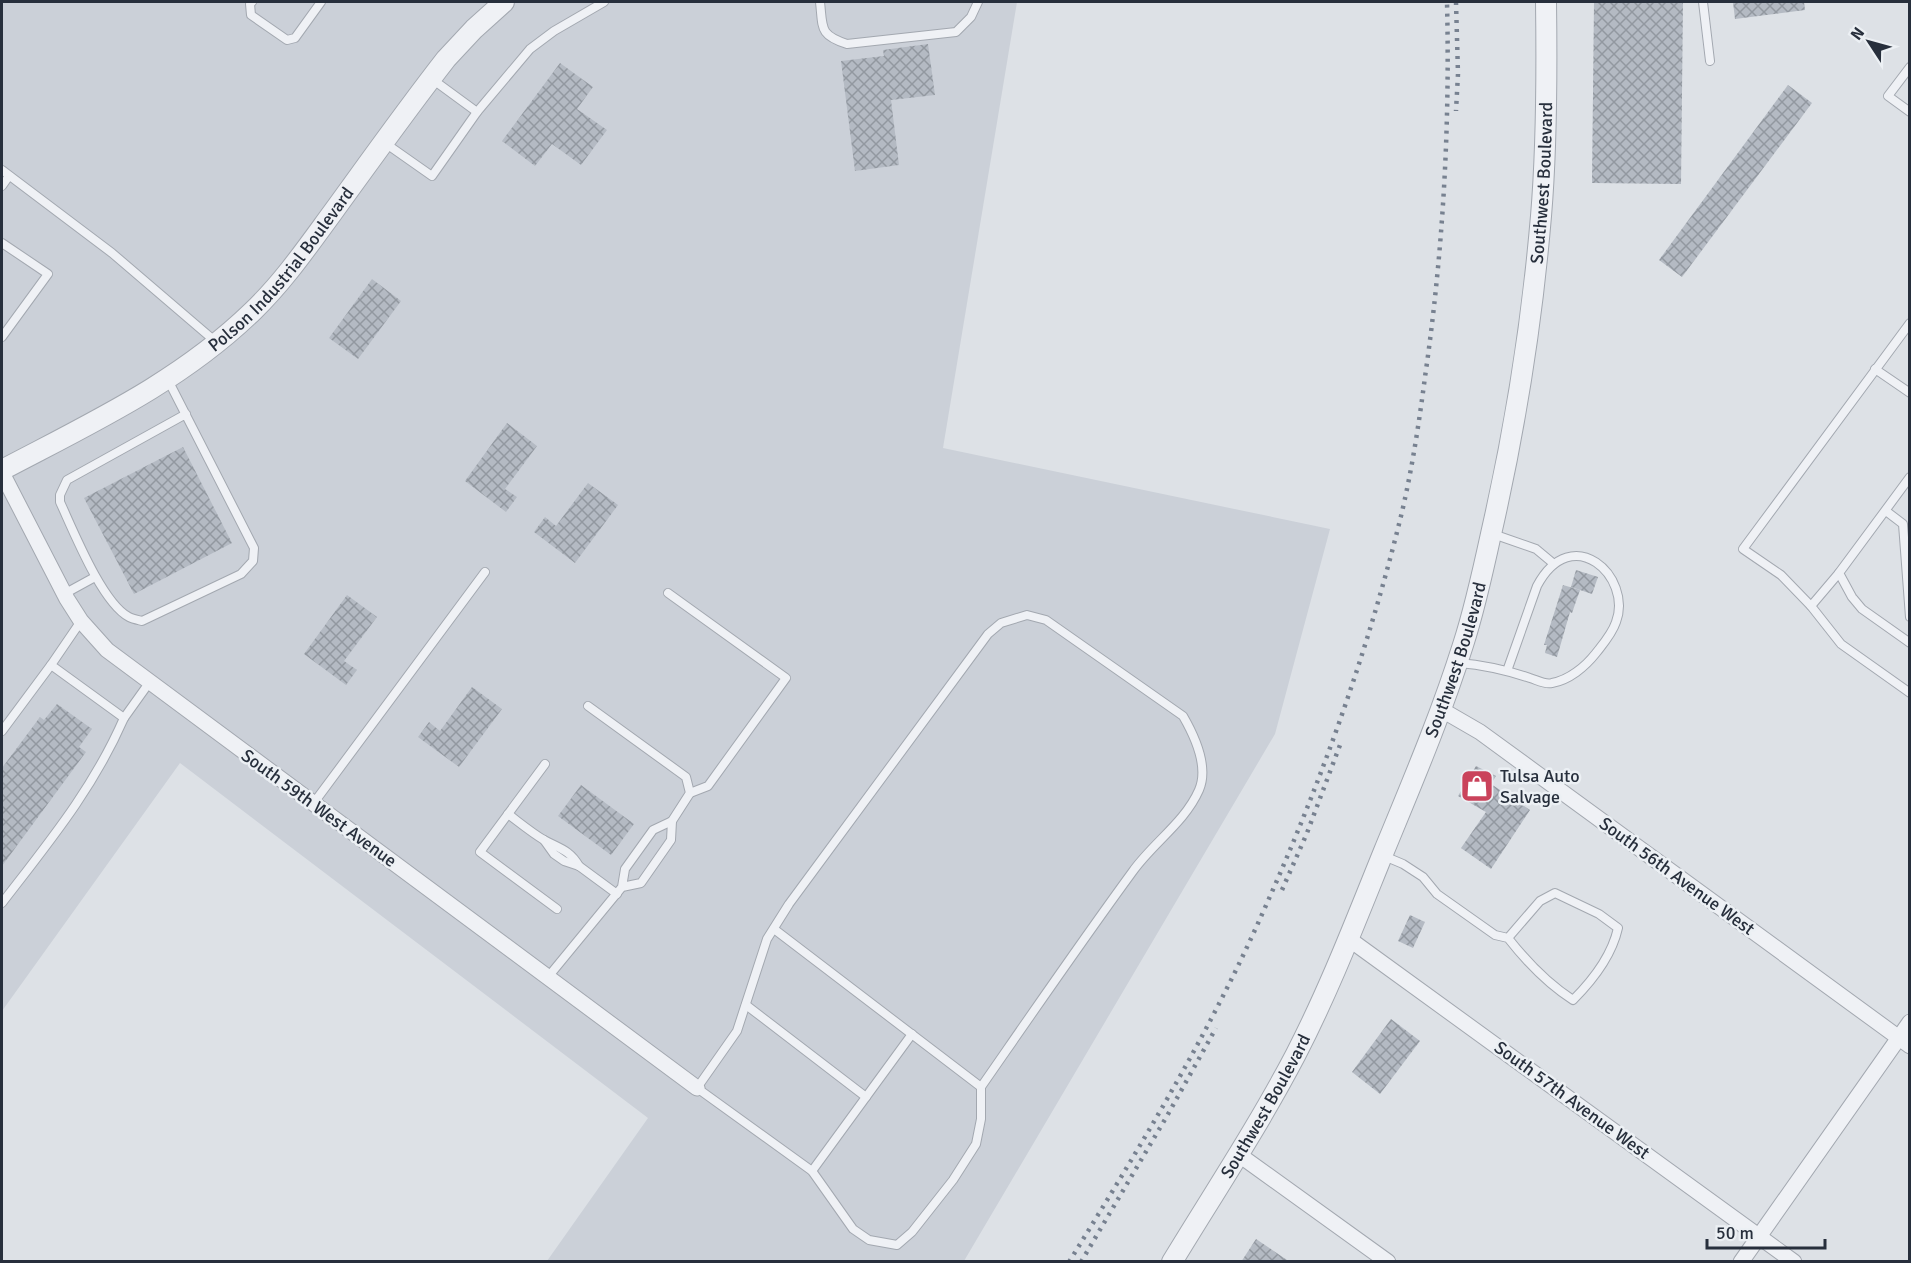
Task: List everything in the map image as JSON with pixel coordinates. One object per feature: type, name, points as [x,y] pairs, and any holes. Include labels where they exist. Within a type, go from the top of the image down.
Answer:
[{"type":"street","name":"Polson Industrial Boulevard","points":[[2,472],[168,380],[217,343],[255,309],[277,285],[431,78],[474,29],[504,2]]},
{"type":"street","name":"Southwest Boulevard","points":[[1172,1262],[1295,1055],[1349,939],[1442,710],[1457,663],[1491,534],[1517,404],[1530,318],[1541,215],[1547,89],[1546,2]]},
{"type":"street","name":"South 59th West Avenue","points":[[2,472],[64,594],[81,621],[107,650],[697,1088]]},
{"type":"street","name":"South 56th Avenue West","points":[[1442,710],[1480,732],[1904,1042]]},
{"type":"street","name":"South 57th Avenue West","points":[[1349,939],[1794,1262]]},
{"type":"street","points":[[1742,1262],[1904,1042],[1910,1022]]},
{"type":"street","points":[[1238,1154],[1388,1262]]},
{"type":"lane","points":[[252,2],[250,4],[251,15],[287,40],[295,38],[321,2]]},
{"type":"lane","points":[[384,142],[432,176],[477,112],[530,48],[604,2]]},
{"type":"lane","points":[[820,2],[823,30],[831,39],[847,44],[956,32],[971,17],[978,2]]},
{"type":"lane","points":[[1702,2],[1710,61]]},
{"type":"lane","points":[[1910,68],[1888,96],[1910,112]]},
{"type":"lane","points":[[431,78],[477,112]]},
{"type":"lane","points":[[2,170],[112,253],[217,343]]},
{"type":"lane","points":[[2,186],[9,176]]},
{"type":"lane","points":[[2,243],[48,274],[2,337]]},
{"type":"lane","points":[[1910,323],[1743,549],[1781,575],[1811,606],[1841,644],[1910,693]]},
{"type":"lane","points":[[1875,369],[1910,393]]},
{"type":"lane","points":[[168,380],[186,414],[254,548],[253,561],[241,574],[142,621],[128,616],[116,605],[95,577],[60,502],[60,495],[63,485],[68,480],[186,414]]},
{"type":"lane","points":[[1811,606],[1839,573],[1910,477]]},
{"type":"lane","points":[[1886,511],[1903,524],[1910,616]]},
{"type":"lane","points":[[1491,534],[1536,549],[1554,564]]},
{"type":"lane","points":[[1457,663],[1486,666],[1549,684],[1568,678],[1591,658],[1607,639],[1616,623],[1619,607],[1615,590],[1610,577],[1601,567],[1582,555],[1562,557],[1544,573],[1537,586],[1507,671]]},
{"type":"lane","points":[[314,804],[485,572]]},
{"type":"lane","points":[[1839,573],[1852,597],[1862,609],[1910,642]]},
{"type":"lane","points":[[64,594],[95,577]]},
{"type":"lane","points":[[622,887],[641,883],[671,840],[672,821],[690,793],[708,786],[786,678],[668,593]]},
{"type":"lane","points":[[1027,615],[1046,620],[1183,716],[1195,738],[1202,766],[1200,788],[1182,816],[1135,868],[981,1087],[981,1119],[976,1144],[953,1180],[912,1232],[897,1245],[869,1240],[853,1228],[812,1171],[697,1088],[737,1031],[746,1005],[767,939],[789,904],[988,634],[1001,623],[1027,615]]},
{"type":"lane","points":[[2,731],[81,621]]},
{"type":"lane","points":[[51,665],[124,718]]},
{"type":"lane","points":[[2,903],[74,808],[111,748],[124,718],[149,682]]},
{"type":"lane","points":[[588,706],[686,777],[690,793]]},
{"type":"lane","points":[[544,764],[480,852],[557,909]]},
{"type":"lane","points":[[508,814],[544,840],[560,846],[573,855],[579,866],[617,894]]},
{"type":"lane","points":[[548,977],[622,887],[625,868],[653,830],[672,821]]},
{"type":"lane","points":[[1382,856],[1403,864],[1423,877],[1437,894],[1495,935],[1508,938],[1523,957],[1562,993],[1573,1000],[1587,986],[1614,945],[1618,928],[1599,914],[1555,893],[1540,901],[1508,938]]},
{"type":"lane","points":[[774,929],[981,1087]]},
{"type":"lane","points":[[746,1005],[866,1096]]},
{"type":"lane","points":[[812,1171],[912,1034]]},
{"type":"shaded area","points":[[2,2],[1017,2],[943,448],[1330,529],[1275,734],[964,1261],[547,1261],[648,1118],[180,763],[2,1011]]},
{"type":"building","points":[[1594,2],[1683,2],[1681,184],[1592,183]]},
{"type":"building","points":[[1733,2],[1804,2],[1805,10],[1735,19]]},
{"type":"building","points":[[928,44],[935,95],[891,100],[899,165],[855,171],[841,61],[884,56],[883,50]]},
{"type":"building","points":[[560,63],[593,87],[577,109],[607,130],[581,165],[552,144],[535,166],[502,141]]},
{"type":"building","points":[[1788,85],[1812,103],[1682,277],[1659,260]]},
{"type":"building","points":[[372,279],[401,301],[358,359],[329,338]]},
{"type":"building","points":[[507,423],[537,446],[505,489],[517,497],[506,512],[465,481]]},
{"type":"building","points":[[183,447],[232,543],[134,594],[84,498]]},
{"type":"building","points":[[588,483],[618,505],[575,563],[534,532],[545,517],[556,526]]},
{"type":"building","points":[[1576,570],[1598,577],[1592,594],[1571,587]]},
{"type":"building","points":[[1563,585],[1580,590],[1572,613],[1570,612],[1557,657],[1545,653],[1547,645],[1544,645]]},
{"type":"building","points":[[347,595],[377,617],[344,661],[357,670],[346,685],[304,654]]},
{"type":"building","points":[[472,687],[502,709],[459,767],[418,737],[429,722],[440,731]]},
{"type":"building","points":[[57,704],[92,729],[79,747],[86,752],[2,866],[2,768],[40,717],[44,720]]},
{"type":"building","points":[[1476,766],[1496,776],[1491,784],[1530,810],[1491,869],[1461,848],[1486,812],[1458,796]]},
{"type":"building","points":[[581,785],[634,824],[611,855],[558,816]]},
{"type":"building","points":[[1410,915],[1425,922],[1413,948],[1398,941]]},
{"type":"building","points":[[1391,1019],[1420,1041],[1380,1094],[1352,1072]]},
{"type":"building","points":[[1256,1239],[1290,1262],[1241,1262]]},
{"type":"railway","points":[[1069,1262],[1194,1052],[1259,921],[1321,772],[1373,620],[1409,481],[1431,330],[1444,190],[1447,2]]},
{"type":"railway","points":[[1456,2],[1458,74],[1456,111]]},
{"type":"railway","points":[[1282,890],[1307,833],[1340,745]]},
{"type":"railway","points":[[1081,1262],[1216,1028]]},
{"type":"place","name":"Tulsa Auto Salvage","points":[[1477,786]]}]
